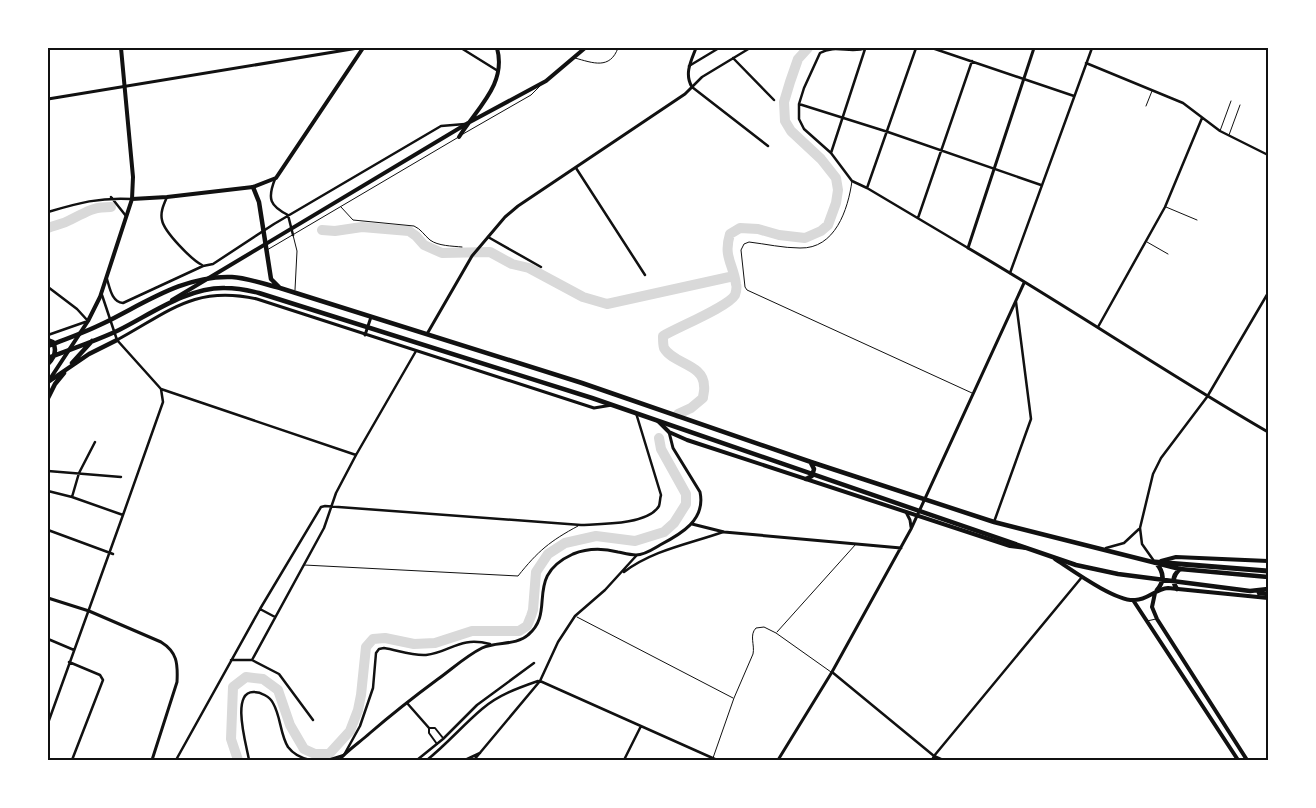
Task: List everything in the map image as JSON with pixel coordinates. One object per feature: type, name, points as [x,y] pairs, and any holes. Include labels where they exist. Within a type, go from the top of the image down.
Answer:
[{"type":"highway","points":[[253,187],[259,202],[262,233],[271,279],[280,288]]},
{"type":"highway","points":[[48,346],[103,324],[160,294],[184,284],[207,279],[231,277],[246,279],[582,383],[811,462],[994,522],[1155,562],[1181,567],[1268,577]]},
{"type":"highway","points":[[48,358],[117,330],[159,308],[202,290],[239,288],[592,398],[1066,562],[1118,574],[1268,594]]},
{"type":"highway","points":[[48,340],[53,342],[55,346],[55,354],[48,364]]},
{"type":"highway","points":[[48,398],[55,384],[92,340]]},
{"type":"highway","points":[[48,382],[89,354],[117,340]]},
{"type":"highway","points":[[806,479],[814,473],[811,462]]},
{"type":"highway","points":[[1155,562],[1163,575],[1162,582],[1157,590]]},
{"type":"highway","points":[[1181,567],[1268,571]]},
{"type":"highway","points":[[1177,589],[1173,578],[1181,567]]},
{"type":"highway","points":[[1250,591],[1268,589]]},
{"type":"main road","points":[[48,382],[88,321],[102,293],[132,199],[133,177],[120,48]]},
{"type":"main road","points":[[132,199],[253,187],[276,178],[363,48]]},
{"type":"main road","points":[[459,137],[495,86],[499,71],[497,48]]},
{"type":"main road","points":[[159,308],[369,181],[546,80],[585,48]]},
{"type":"main road","points":[[658,421],[669,432],[687,440],[1010,546],[1028,548]]},
{"type":"main road","points":[[1155,562],[1176,557],[1268,561]]},
{"type":"main road","points":[[1053,558],[1082,577],[1119,597],[1133,600],[1145,598],[1164,588],[1268,598]]},
{"type":"main road","points":[[1157,590],[1152,600],[1152,607],[1157,619],[1247,760]]},
{"type":"main road","points":[[1133,600],[1238,760]]},
{"type":"street","points":[[48,99],[358,48]]},
{"type":"street","points":[[461,48],[499,71]]},
{"type":"street","points":[[696,48],[689,66],[688,79],[692,87],[768,146]]},
{"type":"street","points":[[689,66],[719,48]]},
{"type":"street","points":[[426,335],[472,256],[518,206],[685,94],[702,77],[750,48]]},
{"type":"street","points":[[831,153],[866,48],[855,50],[832,48],[820,53],[804,88],[798,112],[804,129],[831,153],[852,181],[868,188],[1010,273],[1207,397],[1268,432]]},
{"type":"street","points":[[868,188],[916,48]]},
{"type":"street","points":[[932,48],[1074,96]]},
{"type":"street","points":[[968,248],[1034,48]]},
{"type":"street","points":[[1010,273],[1040,185],[1092,48]]},
{"type":"street","points":[[733,58],[774,100]]},
{"type":"street","points":[[918,218],[972,61]]},
{"type":"street","points":[[1086,63],[1183,103],[1220,131],[1268,155]]},
{"type":"street","points":[[799,104],[888,132],[1040,185]]},
{"type":"street","points":[[1097,328],[1165,207],[1202,118]]},
{"type":"street","points":[[107,279],[115,300],[123,303],[203,266],[213,264],[288,215],[442,126],[468,123]]},
{"type":"street","points":[[575,167],[645,276]]},
{"type":"street","points":[[276,178],[272,187],[271,199],[277,209],[288,215],[293,235]]},
{"type":"street","points":[[48,212],[88,200],[111,197],[132,199]]},
{"type":"street","points":[[111,197],[126,216]]},
{"type":"street","points":[[167,197],[162,209],[162,221],[167,231],[195,262],[203,266]]},
{"type":"street","points":[[488,237],[541,267]]},
{"type":"street","points":[[778,760],[832,672],[918,516],[1024,283]]},
{"type":"street","points":[[48,287],[77,309],[88,321],[48,336]]},
{"type":"street","points":[[102,293],[117,340],[161,388],[356,455]]},
{"type":"street","points":[[1155,562],[1142,544],[1140,528],[1153,474],[1161,458],[1207,397],[1268,293]]},
{"type":"street","points":[[117,340],[186,302],[222,294],[238,295],[257,299],[594,408],[612,405]]},
{"type":"street","points":[[994,522],[1031,419],[1016,302]]},
{"type":"street","points":[[365,335],[371,318]]},
{"type":"street","points":[[252,660],[324,528],[336,493],[356,455],[416,351]]},
{"type":"street","points":[[48,723],[69,662],[111,553],[163,402],[161,388]]},
{"type":"street","points":[[176,760],[260,609],[321,507],[332,506],[581,524],[607,524],[639,519],[652,514],[659,506],[660,495],[636,413]]},
{"type":"street","points":[[318,760],[328,760],[344,755],[360,726],[372,688],[376,653],[379,649],[384,648],[421,655],[437,652],[454,645],[473,642],[490,644],[522,639],[532,631],[541,612],[545,579],[554,567],[566,558],[584,550],[593,549],[636,555],[645,553],[683,532],[692,524],[700,508],[700,492],[673,448],[669,432]]},
{"type":"street","points":[[72,497],[78,473],[95,442]]},
{"type":"street","points":[[48,471],[121,477]]},
{"type":"street","points":[[48,491],[72,497],[124,515]]},
{"type":"street","points":[[906,512],[911,528]]},
{"type":"street","points":[[692,524],[724,532],[901,548]]},
{"type":"street","points":[[1094,548],[1107,548],[1119,545],[1128,540],[1140,528]]},
{"type":"street","points":[[48,530],[111,553]]},
{"type":"street","points":[[474,760],[540,681],[558,642],[575,616],[619,576],[638,562],[684,543],[724,532]]},
{"type":"street","points":[[619,576],[636,555]]},
{"type":"street","points":[[932,760],[1082,577]]},
{"type":"street","points":[[48,598],[89,611],[171,648],[178,671],[177,682],[152,760]]},
{"type":"street","points":[[260,609],[275,617]]},
{"type":"street","points":[[48,639],[74,650]]},
{"type":"street","points":[[339,760],[406,702],[473,653],[490,644]]},
{"type":"street","points":[[1170,658],[1178,653]]},
{"type":"street","points":[[231,660],[252,660],[279,674],[313,720]]},
{"type":"street","points":[[69,662],[100,675],[102,680],[72,760]]},
{"type":"street","points":[[417,760],[443,739],[477,705],[534,663]]},
{"type":"street","points":[[832,672],[934,756],[943,760]]},
{"type":"street","points":[[427,760],[446,745],[482,709],[507,692],[540,681],[717,760]]},
{"type":"street","points":[[1191,690],[1198,685]]},
{"type":"street","points":[[249,760],[241,703],[245,696],[251,692],[257,692],[265,695],[273,703],[287,745],[294,754],[310,760]]},
{"type":"street","points":[[406,702],[429,728],[429,733],[437,744]]},
{"type":"street","points":[[477,705],[482,709]]},
{"type":"street","points":[[1207,714],[1214,709]]},
{"type":"street","points":[[624,760],[642,726]]},
{"type":"street","points":[[429,728],[435,728],[443,739]]},
{"type":"street","points":[[464,760],[481,753]]},
{"type":"lane","points":[[574,58],[596,63],[605,62],[614,57],[618,48]]},
{"type":"lane","points":[[266,251],[530,95],[546,80]]},
{"type":"lane","points":[[1146,106],[1152,90]]},
{"type":"lane","points":[[1220,131],[1231,101]]},
{"type":"lane","points":[[1229,135],[1240,105]]},
{"type":"lane","points":[[852,181],[843,218],[829,238],[818,245],[801,248],[749,242],[744,244],[741,250],[745,287],[747,290],[973,393]]},
{"type":"lane","points":[[340,206],[352,220],[414,226],[436,243],[462,248]]},
{"type":"lane","points":[[1165,207],[1197,220]]},
{"type":"lane","points":[[293,235],[297,251],[295,294]]},
{"type":"lane","points":[[1146,241],[1168,254]]},
{"type":"lane","points":[[304,565],[518,576],[532,559],[552,541],[581,524]]},
{"type":"lane","points":[[776,633],[856,544]]},
{"type":"lane","points":[[575,616],[734,698]]},
{"type":"lane","points":[[1147,621],[1157,619]]},
{"type":"lane","points":[[713,759],[734,698],[753,654],[754,630],[764,627],[776,633],[832,672]]},
{"type":"waterway","points":[[678,414],[691,408],[703,398],[703,379],[694,369],[668,353],[664,348],[663,336],[713,311],[731,300],[735,295],[735,277],[728,254],[730,234],[740,228],[758,229],[779,235],[805,238],[821,231],[828,225],[836,203],[838,190],[836,178],[821,159],[791,131],[785,121],[784,102],[790,82],[798,59],[808,48]]},
{"type":"waterway","points":[[48,228],[65,223],[85,212],[111,207]]},
{"type":"waterway","points":[[322,230],[335,231],[362,227],[409,231],[424,245],[442,253],[490,252],[512,264],[529,268],[583,297],[607,304],[734,276]]},
{"type":"waterway","points":[[238,760],[231,739],[233,687],[246,677],[263,679],[278,690],[290,725],[304,749],[315,754],[329,754],[350,731],[358,710],[361,695],[366,647],[373,639],[385,638],[414,644],[435,643],[472,631],[519,631],[527,626],[531,616],[536,572],[548,554],[565,543],[596,536],[635,541],[664,532],[674,523],[686,504],[686,494],[661,449],[659,438]]}]
